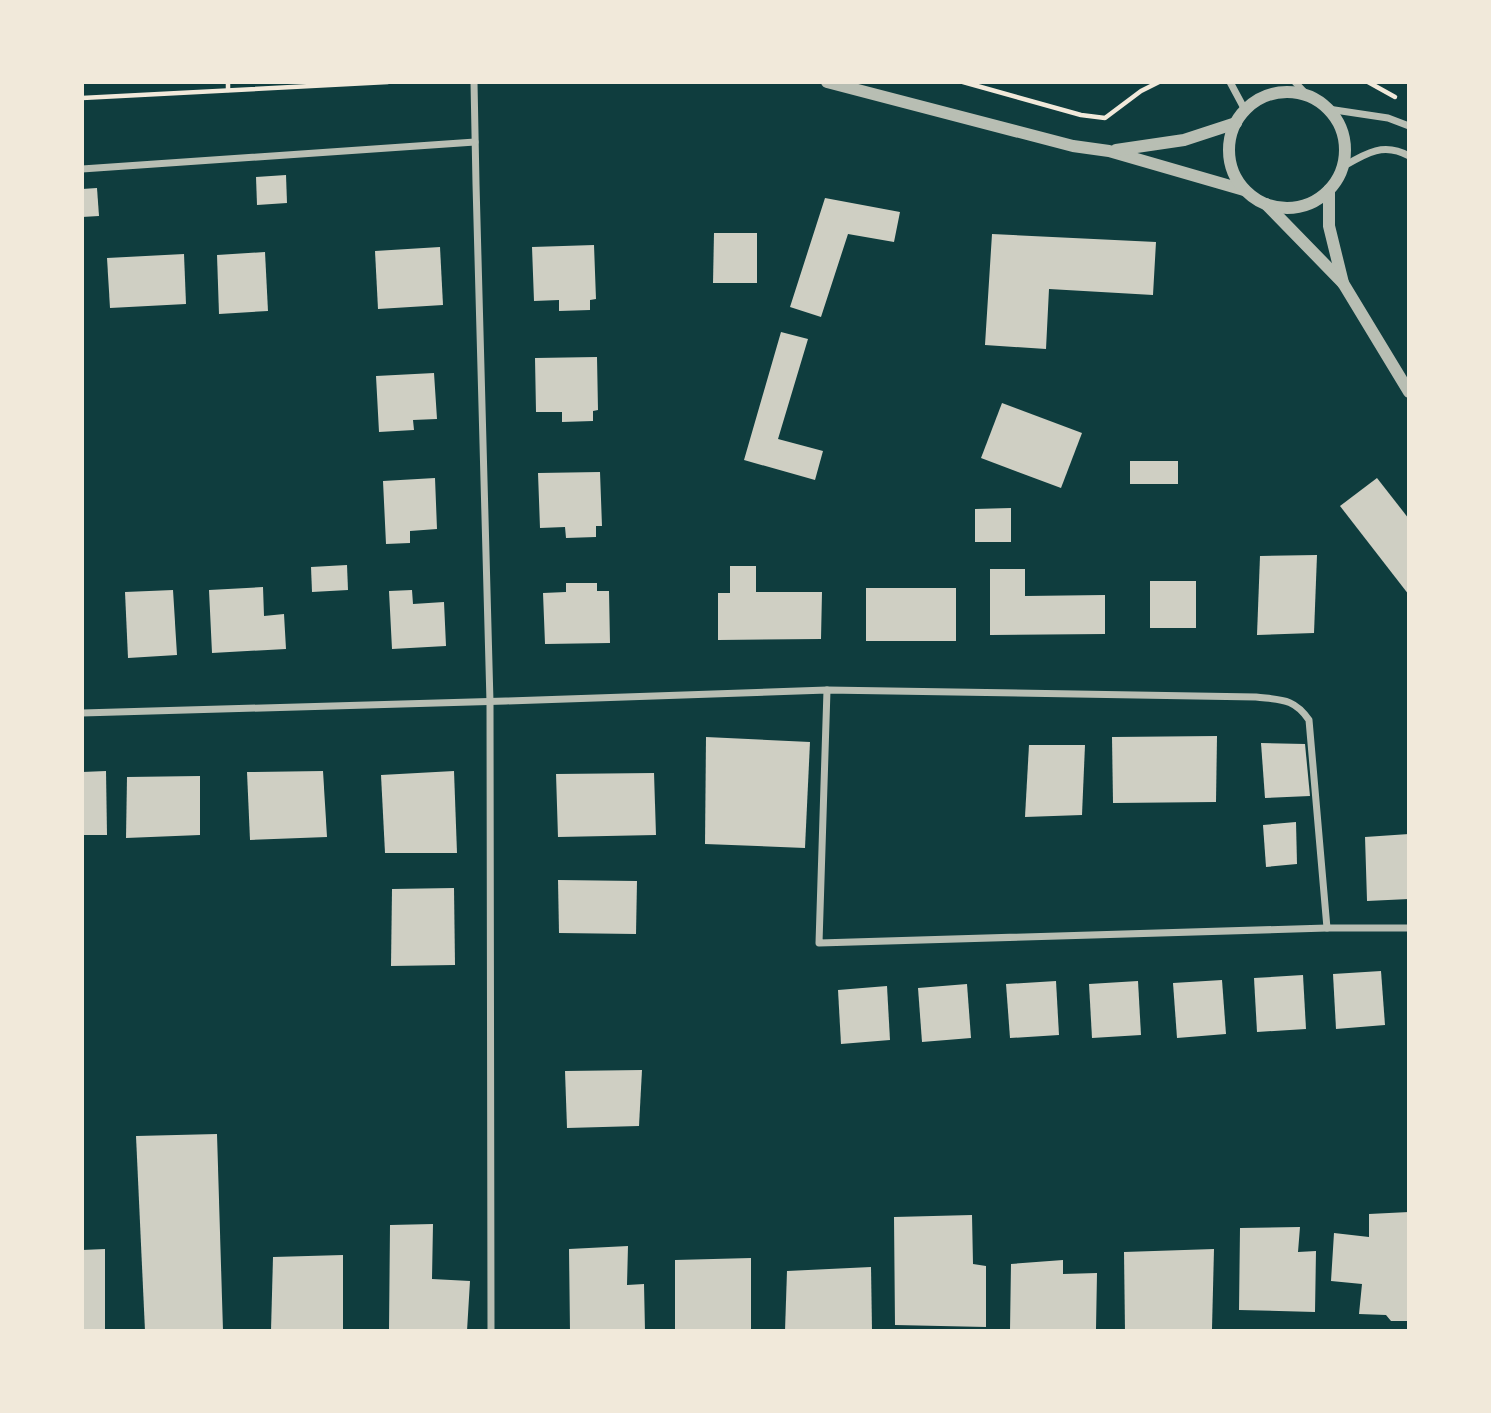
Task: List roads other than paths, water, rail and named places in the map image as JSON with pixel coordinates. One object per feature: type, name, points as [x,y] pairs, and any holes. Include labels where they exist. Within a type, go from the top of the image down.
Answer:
[{"type":"street","points":[[474,82],[490,702],[491,1331]]},
{"type":"street","points":[[827,82],[1073,146],[1109,151],[1244,190],[1259,201],[1276,207],[1294,208],[1310,204],[1325,195],[1337,182],[1344,166],[1346,148],[1343,131],[1335,116],[1322,103],[1307,95],[1290,92],[1273,94],[1256,101],[1245,110],[1230,137],[1229,156],[1234,174],[1244,190]]},
{"type":"street","points":[[1230,82],[1245,110]]},
{"type":"street","points":[[1295,82],[1307,95]]},
{"type":"street","points":[[1328,109],[1388,117],[1409,126]]},
{"type":"street","points":[[1109,151],[1184,140],[1236,123]]},
{"type":"street","points":[[82,169],[475,142]]},
{"type":"street","points":[[1344,166],[1368,152],[1382,150],[1409,156]]},
{"type":"street","points":[[1329,190],[1329,226],[1343,283]]},
{"type":"street","points":[[1266,204],[1343,283],[1409,392]]},
{"type":"street","points":[[827,690],[819,943],[1326,928],[1409,928]]},
{"type":"street","points":[[82,713],[827,690],[1256,697],[1285,701],[1300,707],[1309,720],[1326,928]]}]
